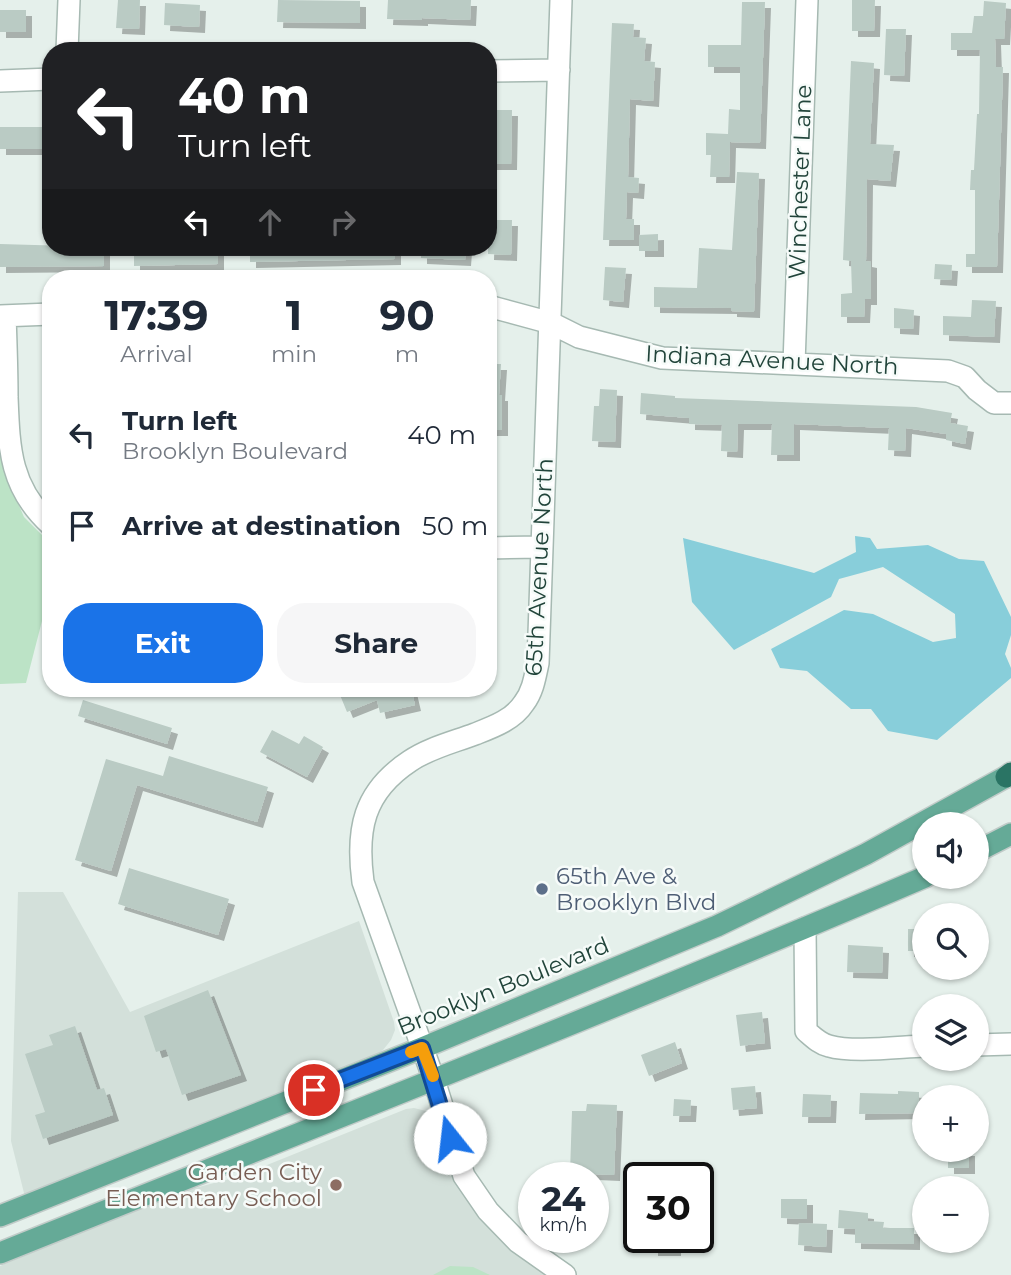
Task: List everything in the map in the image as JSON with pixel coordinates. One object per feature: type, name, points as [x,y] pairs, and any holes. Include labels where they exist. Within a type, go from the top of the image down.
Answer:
[{"type":"main road","name":"Brooklyn Boulevard","points":[[0,1216],[422,1048],[717,926],[866,854],[1009,775]]},
{"type":"main road","points":[[989,845],[1011,834]]},
{"type":"main road","points":[[0,1253],[434,1080],[912,883]]},
{"type":"street","points":[[67,42],[69,0]]},
{"type":"street","name":"65th Avenue North","points":[[561,0],[538,663],[534,684],[524,704],[508,720],[412,759],[391,775],[375,796],[362,822],[359,850],[363,882],[434,1080],[464,1176],[488,1211],[518,1242],[565,1275]]},
{"type":"street","name":"Winchester Lane","points":[[794,364],[807,0]]},
{"type":"street","points":[[497,71],[559,70]]},
{"type":"street","points":[[0,81],[42,79]]},
{"type":"street","name":"Indiana Avenue North","points":[[497,308],[551,323],[579,337],[662,358],[948,371],[965,377],[994,402],[1011,403]]},
{"type":"street","points":[[42,314],[3,316],[8,435],[12,463],[21,489],[42,517]]},
{"type":"street","points":[[497,548],[541,547]]},
{"type":"street","points":[[805,929],[806,1031],[829,1046],[912,1046]]},
{"type":"street","points":[[989,1045],[1011,1044]]},
{"type":"shaded area","points":[[18,892],[63,892],[130,1012],[359,921],[395,1030],[383,1050],[371,1058],[25,1197],[11,1141]]},
{"type":"shaded area","name":"Garden City Elementary School","points":[[406,1109],[430,1112],[440,1123],[456,1165],[518,1234],[518,1253],[535,1253],[555,1275],[0,1275],[0,1266],[172,1194],[237,1177]]},
{"type":"green space","points":[[0,449],[5,473],[24,517],[42,535],[42,621],[26,683],[0,684]]},
{"type":"green space","points":[[450,1266],[473,1267],[490,1275],[433,1275]]},
{"type":"water","points":[[855,536],[870,538],[877,549],[928,545],[959,559],[984,561],[1011,617],[1011,635],[1005,654],[1011,668],[1011,678],[937,740],[888,731],[871,709],[851,709],[807,671],[780,668],[771,649],[844,610],[873,614],[933,642],[956,638],[955,614],[883,567],[839,579],[831,597],[734,650],[692,602],[683,538],[814,573],[856,552]]},
{"type":"building","points":[[118,0],[140,0],[139,29],[116,28]]},
{"type":"building","points":[[278,0],[360,1],[360,23],[277,22]]},
{"type":"building","points":[[388,0],[471,0],[470,20],[387,19]]},
{"type":"building","points":[[852,0],[875,0],[874,31],[852,31]]},
{"type":"building","points":[[984,1],[1006,3],[1004,39],[995,39],[996,67],[1003,67],[997,267],[966,267],[966,254],[975,254],[975,190],[970,190],[979,114],[980,50],[951,50],[951,33],[972,33],[974,16],[983,16]]},
{"type":"building","points":[[742,2],[765,2],[760,143],[730,142],[729,177],[710,177],[711,155],[706,155],[706,133],[728,134],[729,109],[740,110],[740,67],[708,67],[708,45],[741,45]]},
{"type":"building","points":[[165,3],[200,5],[199,27],[164,25]]},
{"type":"building","points":[[0,10],[26,10],[26,32],[0,32]]},
{"type":"building","points":[[612,23],[634,24],[633,37],[646,38],[644,61],[655,62],[653,101],[630,99],[628,177],[639,178],[638,193],[627,192],[626,219],[634,219],[634,240],[603,240]]},
{"type":"building","points":[[886,29],[906,29],[904,76],[884,75]]},
{"type":"building","points":[[851,61],[874,63],[870,144],[894,145],[890,181],[867,179],[866,261],[871,262],[871,299],[865,299],[864,317],[841,317],[841,294],[852,293],[851,261],[843,260]]},
{"type":"building","points":[[497,110],[512,110],[511,164],[497,164]]},
{"type":"building","points":[[0,127],[42,127],[42,149],[0,149]]},
{"type":"building","points":[[737,172],[759,173],[754,312],[731,311],[731,308],[654,307],[654,287],[697,288],[699,248],[732,250]]},
{"type":"building","points":[[497,220],[512,220],[511,255],[497,254]]},
{"type":"building","points":[[658,234],[658,251],[639,251],[639,235]]},
{"type":"building","points":[[0,244],[42,245],[42,256],[104,256],[104,266],[0,267]]},
{"type":"building","points":[[134,256],[218,256],[218,264],[134,266]]},
{"type":"building","points":[[250,256],[395,256],[395,259],[250,262]]},
{"type":"building","points":[[421,256],[465,256],[465,260]]},
{"type":"building","points":[[935,264],[952,265],[951,280],[934,279]]},
{"type":"building","points":[[605,267],[626,268],[623,302],[603,300]]},
{"type":"building","points":[[972,300],[996,301],[994,337],[943,335],[943,316],[971,317]]},
{"type":"building","points":[[894,308],[914,310],[913,329],[894,328]]},
{"type":"building","points":[[497,364],[501,364],[499,395],[502,395],[502,430],[497,430]]},
{"type":"building","points":[[600,389],[617,390],[615,442],[592,441],[594,406],[599,406]]},
{"type":"building","points":[[641,393],[675,398],[916,407],[952,413],[950,423],[968,426],[965,444],[946,440],[946,434],[906,428],[905,451],[888,450],[889,428],[794,424],[794,455],[771,455],[772,424],[738,424],[737,452],[721,451],[722,425],[689,424],[689,418],[640,414]]},
{"type":"building","points":[[341,697],[413,697],[415,705],[380,713],[377,700],[347,712]]},
{"type":"building","points":[[83,700],[172,728],[167,744],[78,716]]},
{"type":"building","points":[[272,730],[299,744],[304,736],[323,747],[307,777],[260,752]]},
{"type":"building","points":[[169,756],[268,787],[257,822],[137,785],[111,871],[75,860],[106,759],[163,776]]},
{"type":"building","points":[[129,868],[229,899],[218,935],[118,904]]},
{"type":"building","points":[[908,929],[912,929],[912,951],[908,951]]},
{"type":"building","points":[[848,945],[883,947],[882,973],[847,972]]},
{"type":"building","points":[[208,990],[241,1075],[182,1095],[166,1049],[156,1052],[144,1016]]},
{"type":"building","points":[[762,1012],[765,1043],[740,1046],[736,1015]]},
{"type":"building","points":[[75,1026],[97,1090],[104,1088],[113,1115],[43,1139],[35,1115],[45,1112],[25,1054],[53,1045],[49,1035]]},
{"type":"building","points":[[675,1042],[682,1063],[649,1076],[641,1055]]},
{"type":"building","points":[[755,1086],[757,1108],[733,1110],[731,1088]]},
{"type":"building","points":[[898,1091],[912,1092],[912,1113],[859,1114],[860,1093],[898,1094]]},
{"type":"building","points":[[803,1094],[831,1095],[830,1117],[802,1117]]},
{"type":"building","points":[[674,1099],[691,1100],[690,1116],[673,1116]]},
{"type":"building","points":[[587,1104],[617,1105],[614,1175],[609,1175],[609,1162],[570,1162],[572,1111],[586,1111]]},
{"type":"building","points":[[948,1162],[969,1162],[969,1168],[948,1168]]},
{"type":"building","points":[[781,1199],[807,1199],[807,1219],[781,1218]]},
{"type":"building","points":[[839,1210],[868,1213],[868,1221],[884,1222],[883,1228],[912,1228],[912,1244],[855,1243],[855,1229],[838,1228]]},
{"type":"building","points":[[799,1223],[827,1224],[826,1247],[798,1245]]},
{"type":"slow traffic","points":[[411,1052],[422,1048],[433,1076]]},
{"type":"place","name":"65th Ave & Brooklyn Blvd","points":[[542,889]]},
{"type":"place","name":"Garden City Elementary School","points":[[336,1185]]},
{"type":"route","points":[[314,1090],[422,1048],[450,1138]]}]
